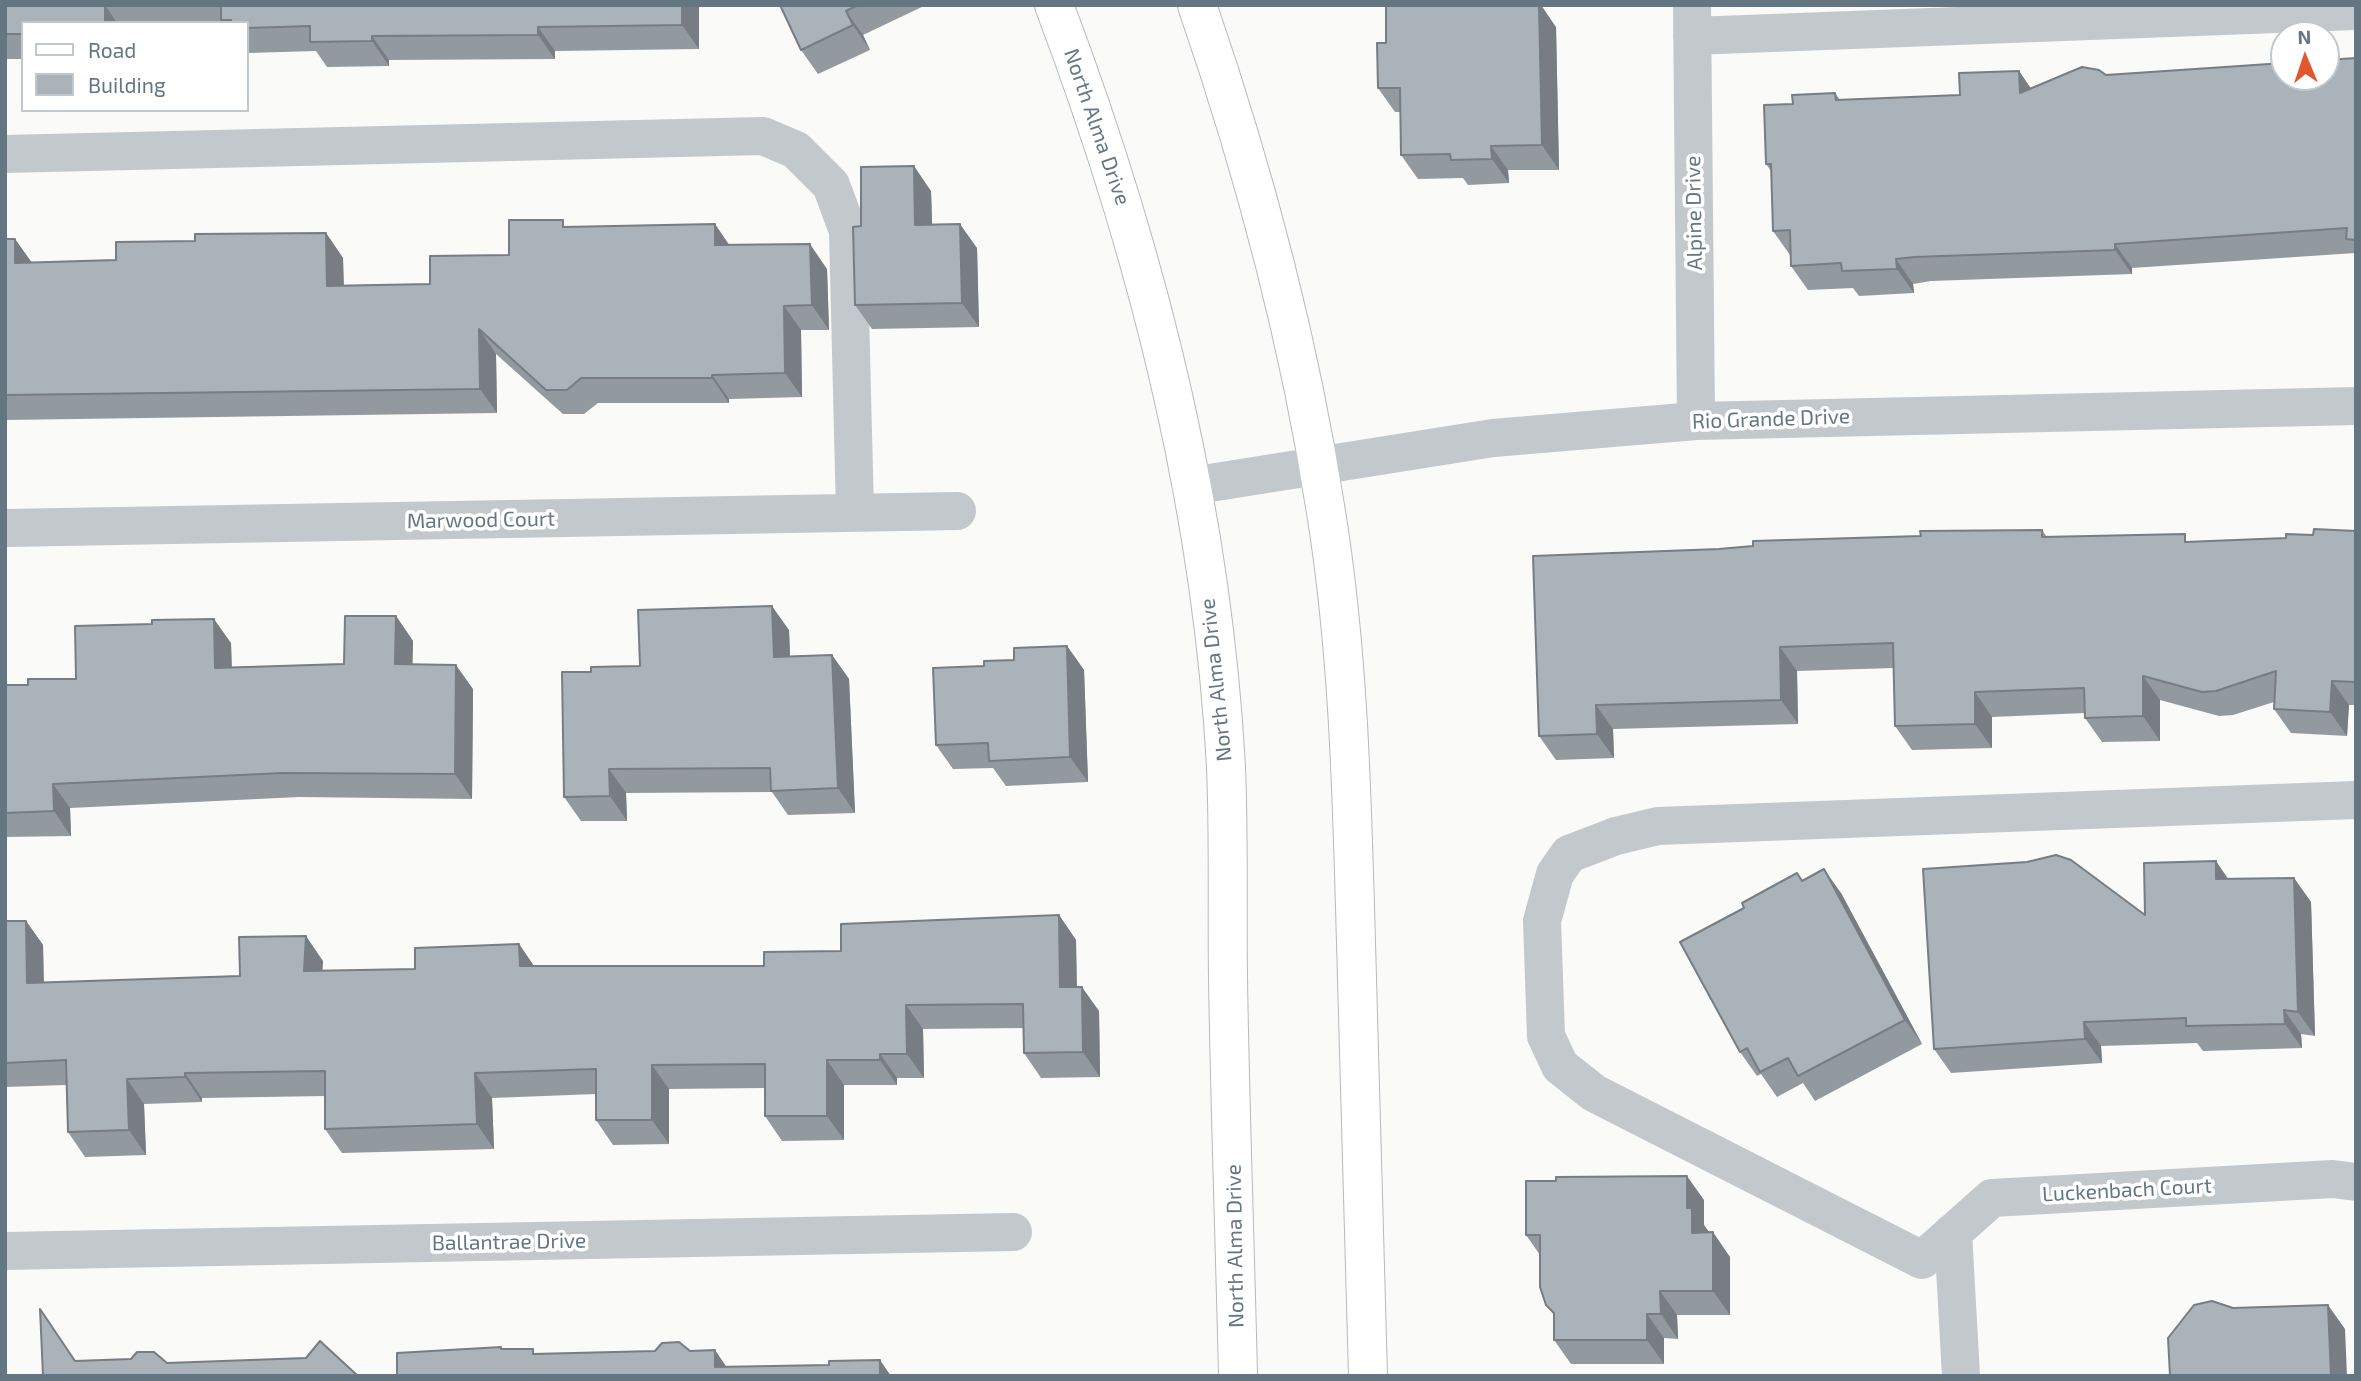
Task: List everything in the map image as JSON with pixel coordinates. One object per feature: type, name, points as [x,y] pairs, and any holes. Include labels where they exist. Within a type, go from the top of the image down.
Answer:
[{"type":"main road","name":"North Alma Drive","points":[[1055,5],[1129,221],[1164,356],[1191,486],[1212,627],[1226,765],[1238,1376]]},
{"type":"main road","points":[[1197,5],[1228,96],[1268,233],[1301,372],[1326,512],[1344,666],[1354,860],[1367,1376]]},
{"type":"street","points":[[1692,21],[2356,11]]},
{"type":"street","name":"Alpine Drive","points":[[1692,21],[1696,421]]},
{"type":"street","points":[[5,154],[763,136],[796,150],[831,185],[848,231],[855,513]]},
{"type":"street","name":"Rio Grande Drive","points":[[1191,486],[1318,468],[1493,438],[1696,421],[2356,406]]},
{"type":"street","name":"Marwood Court","points":[[5,528],[957,511]]},
{"type":"street","name":"Luckenbach Court","points":[[2356,800],[1658,826],[1616,836],[1569,854],[1555,874],[1542,921],[1546,1036],[1560,1066],[1594,1093],[1922,1260],[1992,1198],[2333,1179],[2356,1182]]},
{"type":"street","name":"Ballantrae Drive","points":[[5,1251],[1013,1232]]},
{"type":"street","points":[[1953,1232],[1961,1376]]},
{"type":"building","points":[[5,5],[105,5],[105,21],[21,21],[21,34],[5,34]]},
{"type":"building","points":[[221,5],[682,5],[682,25],[538,27],[538,35],[372,36],[372,41],[310,42],[310,26],[248,28],[248,21],[221,20]]},
{"type":"building","points":[[780,5],[858,5],[846,11],[853,25],[801,50]]},
{"type":"building","points":[[1386,5],[1539,5],[1542,145],[1491,146],[1492,159],[1451,160],[1450,154],[1401,155],[1400,88],[1378,88],[1377,43],[1386,43]]},
{"type":"building","points":[[2356,58],[2356,240],[2346,239],[2347,228],[2115,244],[2115,250],[1914,257],[1896,259],[1897,269],[1842,271],[1841,263],[1791,266],[1790,230],[1773,231],[1771,164],[1766,164],[1764,105],[1793,104],[1792,95],[1835,93],[1836,100],[1960,95],[1959,73],[2019,71],[2020,93],[2082,67],[2099,70],[2106,75],[2270,64],[2270,91],[2340,91],[2340,59]]},
{"type":"building","points":[[914,166],[915,225],[960,224],[962,303],[855,305],[853,227],[861,226],[861,167]]},
{"type":"building","points":[[509,220],[563,220],[563,227],[715,224],[715,245],[810,244],[812,305],[784,306],[785,373],[712,375],[712,378],[581,378],[567,390],[546,390],[479,329],[480,389],[5,395],[5,239],[15,239],[15,263],[116,260],[116,242],[195,241],[195,234],[326,233],[327,286],[430,284],[430,256],[509,255]]},
{"type":"building","points":[[2314,529],[2356,531],[2356,682],[2332,681],[2330,712],[2274,709],[2276,671],[2216,691],[2202,692],[2143,676],[2143,716],[2085,718],[2084,688],[1975,692],[1975,724],[1895,726],[1893,643],[1780,647],[1781,700],[1596,705],[1597,734],[1539,736],[1533,556],[1719,549],[1753,546],[1753,541],[1921,536],[1920,531],[2042,530],[2042,537],[2185,534],[2185,542],[2286,538],[2286,534],[2313,535]]},
{"type":"building","points":[[772,606],[774,657],[832,655],[838,788],[771,791],[770,768],[609,769],[610,796],[564,797],[562,672],[591,672],[591,667],[640,666],[638,610]]},
{"type":"building","points":[[345,616],[396,616],[395,664],[456,665],[455,774],[282,773],[53,784],[54,811],[5,813],[5,685],[28,685],[28,679],[76,679],[75,626],[152,624],[152,620],[214,619],[215,668],[344,664]]},
{"type":"building","points":[[1067,646],[1070,757],[989,761],[988,743],[936,745],[933,668],[984,666],[984,661],[1014,660],[1014,648]]},
{"type":"building","points":[[2056,855],[2071,860],[2145,915],[2144,863],[2216,861],[2216,879],[2294,878],[2298,1012],[2284,1010],[2285,1024],[2186,1026],[2186,1018],[2084,1022],[2085,1039],[1934,1049],[1923,869],[2027,862]]},
{"type":"building","points":[[1824,869],[1905,1020],[1798,1076],[1788,1058],[1760,1072],[1747,1048],[1740,1052],[1680,942],[1744,908],[1742,903],[1797,873],[1802,881]]},
{"type":"building","points":[[1059,915],[1060,987],[1082,987],[1083,1052],[1024,1053],[1023,1004],[906,1005],[907,1054],[880,1054],[880,1060],[827,1060],[827,1116],[765,1116],[765,1064],[652,1065],[652,1120],[596,1120],[596,1069],[475,1073],[477,1124],[325,1129],[325,1071],[185,1073],[185,1077],[127,1079],[129,1130],[68,1132],[66,1060],[5,1063],[5,921],[26,921],[27,983],[240,976],[239,937],[306,936],[304,971],[415,969],[415,948],[519,944],[520,966],[764,966],[764,952],[841,951],[841,924]]},
{"type":"building","points":[[1687,1176],[1687,1208],[1692,1208],[1692,1233],[1713,1232],[1713,1291],[1660,1291],[1661,1314],[1647,1314],[1647,1340],[1554,1340],[1554,1313],[1546,1305],[1540,1287],[1540,1235],[1526,1235],[1526,1181],[1556,1181],[1556,1177]]},
{"type":"building","points":[[2212,1301],[2233,1308],[2328,1305],[2331,1376],[2170,1376],[2168,1338],[2194,1305]]},
{"type":"building","points":[[40,1309],[75,1361],[131,1359],[137,1352],[154,1352],[167,1363],[306,1358],[320,1341],[358,1376],[43,1376]]},
{"type":"building","points":[[679,1342],[690,1351],[715,1350],[715,1367],[829,1365],[829,1361],[880,1360],[880,1376],[397,1376],[397,1353],[501,1347],[533,1349],[533,1354],[655,1351],[662,1343]]}]
